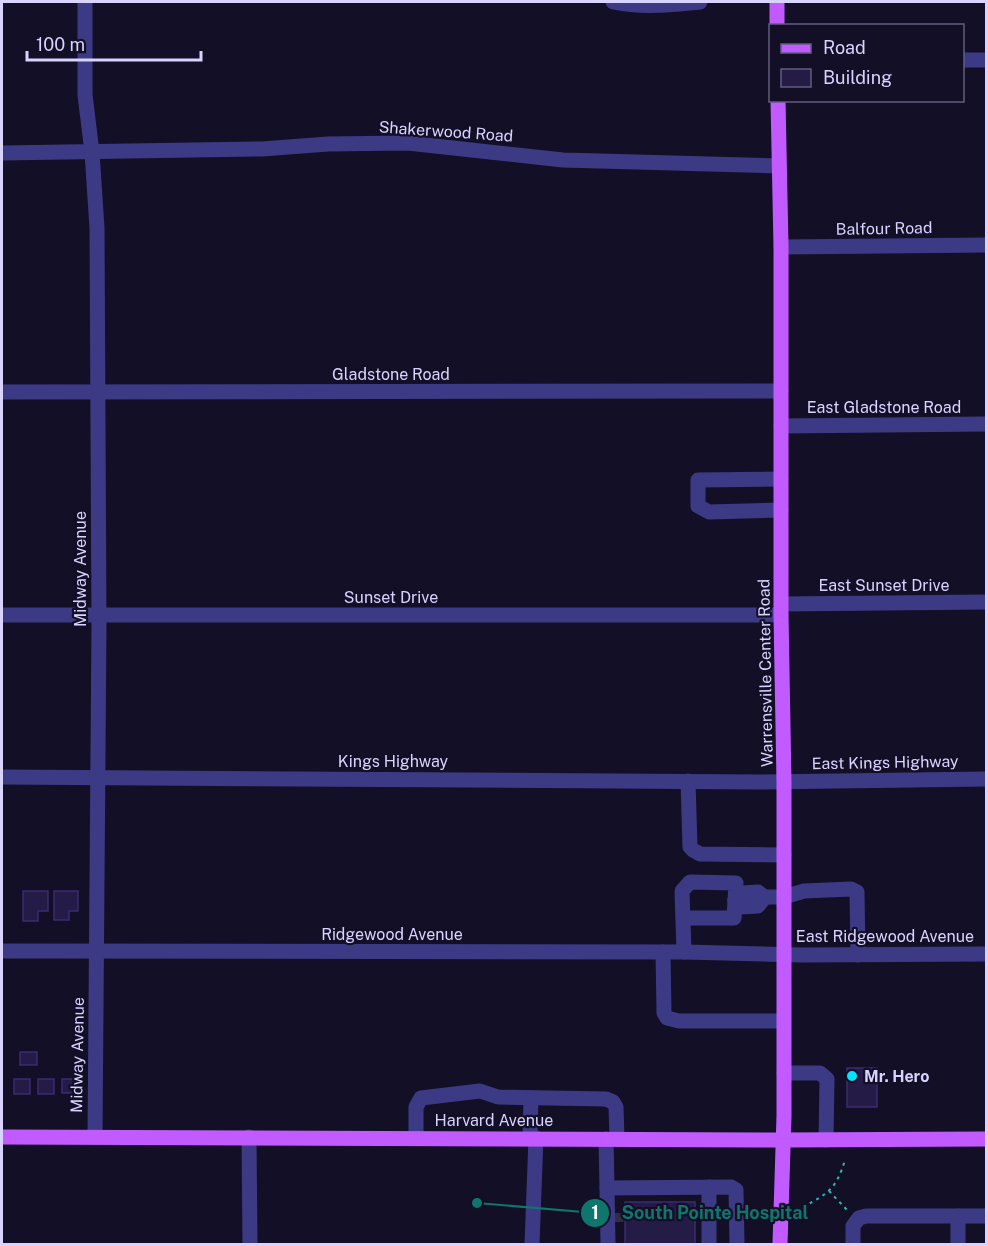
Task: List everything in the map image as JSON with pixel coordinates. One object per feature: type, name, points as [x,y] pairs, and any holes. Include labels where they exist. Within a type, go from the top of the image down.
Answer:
[{"type":"main road","points":[[777,2],[777,24]]},
{"type":"main road","name":"Warrensville Center Road","points":[[778,102],[784,782],[784,1073],[780,1245]]},
{"type":"main road","name":"Harvard Avenue","points":[[2,1137],[987,1139]]},
{"type":"street","name":"Midway Avenue","points":[[85,2],[85,95],[92,152],[97,228],[99,616],[95,1137]]},
{"type":"street","points":[[613,2],[655,6],[700,2]]},
{"type":"street","points":[[964,60],[987,60]]},
{"type":"street","name":"Shakerwood Road","points":[[2,153],[262,149],[328,144],[408,143],[562,159],[779,166]]},
{"type":"street","name":"Balfour Road","points":[[781,248],[987,245]]},
{"type":"street","name":"Gladstone Road","points":[[2,392],[781,391]]},
{"type":"street","name":"East Gladstone Road","points":[[781,426],[987,424]]},
{"type":"street","points":[[781,479],[698,480],[698,506],[709,512],[781,510]]},
{"type":"street","name":"East Sunset Drive","points":[[781,609],[987,602]]},
{"type":"street","name":"Sunset Drive","points":[[2,615],[781,609]]},
{"type":"street","name":"Kings Highway","points":[[2,777],[784,782]]},
{"type":"street","name":"East Kings Highway","points":[[784,782],[987,779]]},
{"type":"street","points":[[688,782],[690,847],[693,850],[700,854],[784,855]]},
{"type":"street","points":[[683,918],[734,918],[736,883],[690,882],[682,891],[684,952]]},
{"type":"street","points":[[735,900],[740,907],[758,906],[765,897],[784,897],[804,891],[851,889],[857,892],[858,955]]},
{"type":"street","name":"Ridgewood Avenue","points":[[2,951],[783,954]]},
{"type":"street","points":[[663,952],[664,1013],[667,1018],[679,1021],[783,1022]]},
{"type":"street","name":"East Ridgewood Avenue","points":[[783,954],[987,954]]},
{"type":"street","points":[[784,1073],[820,1073],[827,1079],[826,1140]]},
{"type":"street","points":[[416,1138],[416,1107],[421,1098],[480,1091],[498,1097],[606,1099],[613,1102],[616,1107],[611,1139],[608,1245]]},
{"type":"street","points":[[531,1098],[532,1245]]},
{"type":"street","points":[[249,1137],[250,1245]]},
{"type":"street","points":[[709,1186],[709,1245]]},
{"type":"street","points":[[611,1187],[731,1186],[736,1190],[737,1245]]},
{"type":"street","points":[[611,1187],[617,1245]]},
{"type":"street","points":[[853,1245],[853,1226],[859,1218],[866,1216],[987,1216]]},
{"type":"street","points":[[958,1216],[958,1245]]},
{"type":"path","points":[[803,1207],[829,1191],[839,1178],[845,1160]]},
{"type":"path","points":[[829,1191],[857,1221]]},
{"type":"building","points":[[23,891],[48,891],[48,911],[38,911],[38,921],[23,921]]},
{"type":"building","points":[[54,891],[78,891],[78,911],[69,911],[69,920],[54,920]]},
{"type":"building","points":[[20,1052],[37,1052],[37,1065],[20,1065]]},
{"type":"building","points":[[847,1068],[877,1068],[877,1107],[847,1107]]},
{"type":"building","points":[[14,1079],[30,1079],[30,1094],[14,1094]]},
{"type":"building","points":[[38,1079],[54,1079],[54,1094],[38,1094]]},
{"type":"building","points":[[62,1079],[78,1079],[78,1093],[62,1093]]},
{"type":"building","points":[[625,1202],[695,1202],[695,1244],[625,1244]]},
{"type":"tunnel","points":[[616,1213],[616,1222]]},
{"type":"place","name":"Mr. Hero","points":[[852,1076]]},
{"type":"place","name":"South Pointe Hospital","points":[[477,1203]]}]
